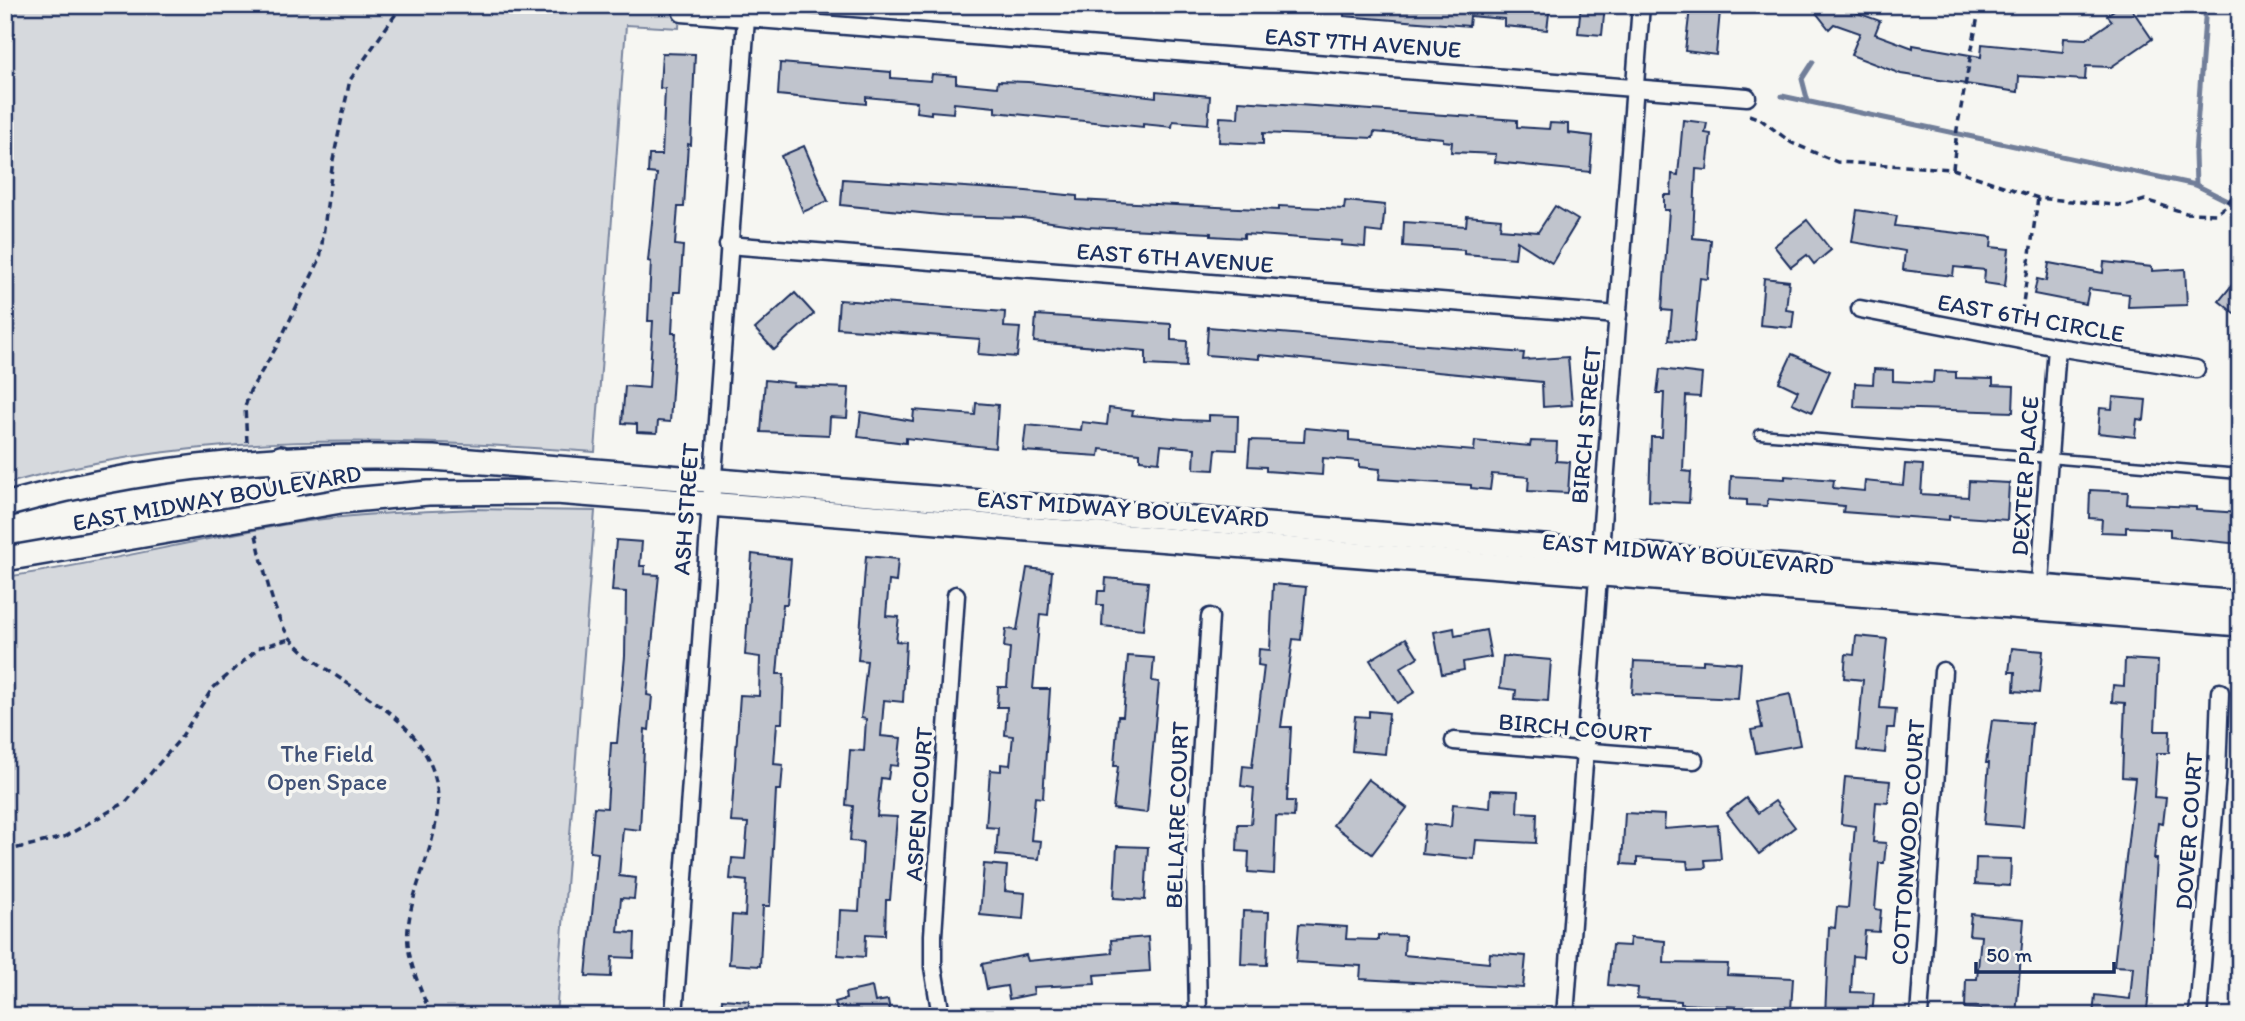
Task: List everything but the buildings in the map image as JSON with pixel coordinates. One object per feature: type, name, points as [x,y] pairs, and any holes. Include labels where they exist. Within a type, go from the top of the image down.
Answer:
[{"type":"main road","name":"EAST MIDWAY BOULEVARD","points":[[5,505],[138,475],[281,458],[433,458],[1598,562],[2038,598],[2240,624]]},
{"type":"main road","points":[[281,458],[286,508]]},
{"type":"main road","name":"EAST MIDWAY BOULEVARD","points":[[5,559],[79,549],[286,508],[428,493],[556,492],[709,505],[1598,562]]},
{"type":"main road","name":"EAST MIDWAY BOULEVARD","points":[[2038,598],[2240,603]]},
{"type":"street","name":"BIRCH STREET","points":[[1565,1016],[1641,5]]},
{"type":"street","name":"EAST 7TH AVENUE","points":[[679,13],[746,12],[1747,97]]},
{"type":"street","name":"ASH STREET","points":[[674,1016],[746,12]]},
{"type":"street","name":"EAST 6TH AVENUE","points":[[728,245],[1618,315]]},
{"type":"street","name":"EAST 6TH CIRCLE","points":[[1860,309],[2057,347],[2196,369]]},
{"type":"street","name":"DEXTER PLACE","points":[[2038,598],[2057,347]]},
{"type":"street","name":"ASPEN COURT","points":[[941,1016],[933,967],[933,935],[956,596]]},
{"type":"street","name":"BELLAIRE COURT","points":[[1198,1016],[1195,851],[1210,617]]},
{"type":"street","name":"COTTONWOOD COURT","points":[[1919,1016],[1943,671]]},
{"type":"street","name":"DOVER COURT","points":[[2198,1016],[2217,774],[2220,692]]},
{"type":"street","name":"BIRCH COURT","points":[[1454,741],[1585,754],[1693,760]]},
{"type":"lane","points":[[1760,434],[2240,474]]},
{"type":"path","points":[[247,443],[245,407],[250,391],[277,346],[320,259],[333,160],[350,80],[402,5]]},
{"type":"path","points":[[596,5],[679,13]]},
{"type":"path","points":[[1953,169],[1954,145],[1980,5]]},
{"type":"path","points":[[1747,97],[1746,114],[1760,119],[1792,143],[1837,162],[1953,169],[2038,198],[2125,206],[2145,200],[2186,213],[2216,214],[2225,207],[2240,186]]},
{"type":"path","points":[[2018,340],[2038,198]]},
{"type":"path","points":[[250,475],[253,507]]},
{"type":"path","points":[[256,531],[271,595],[290,639],[326,669],[382,705],[410,733],[430,763],[441,801],[407,930],[413,968],[431,1016]]},
{"type":"path","points":[[5,851],[64,837],[126,802],[180,739],[212,689],[260,647],[290,639]]},
{"type":"green space","points":[[5,5],[680,5],[679,28],[626,25],[595,452],[446,443],[298,442],[151,454],[78,466],[5,484]]},
{"type":"green space","name":"The Field Open Space","points":[[472,509],[595,511],[556,1016],[5,1016],[5,577],[306,521]]},
{"type":"waterway","points":[[2196,185],[2195,154],[2206,5]]},
{"type":"waterway","points":[[1808,102],[1802,79],[1813,62]]},
{"type":"waterway","points":[[1782,96],[2196,185],[2240,207]]}]
